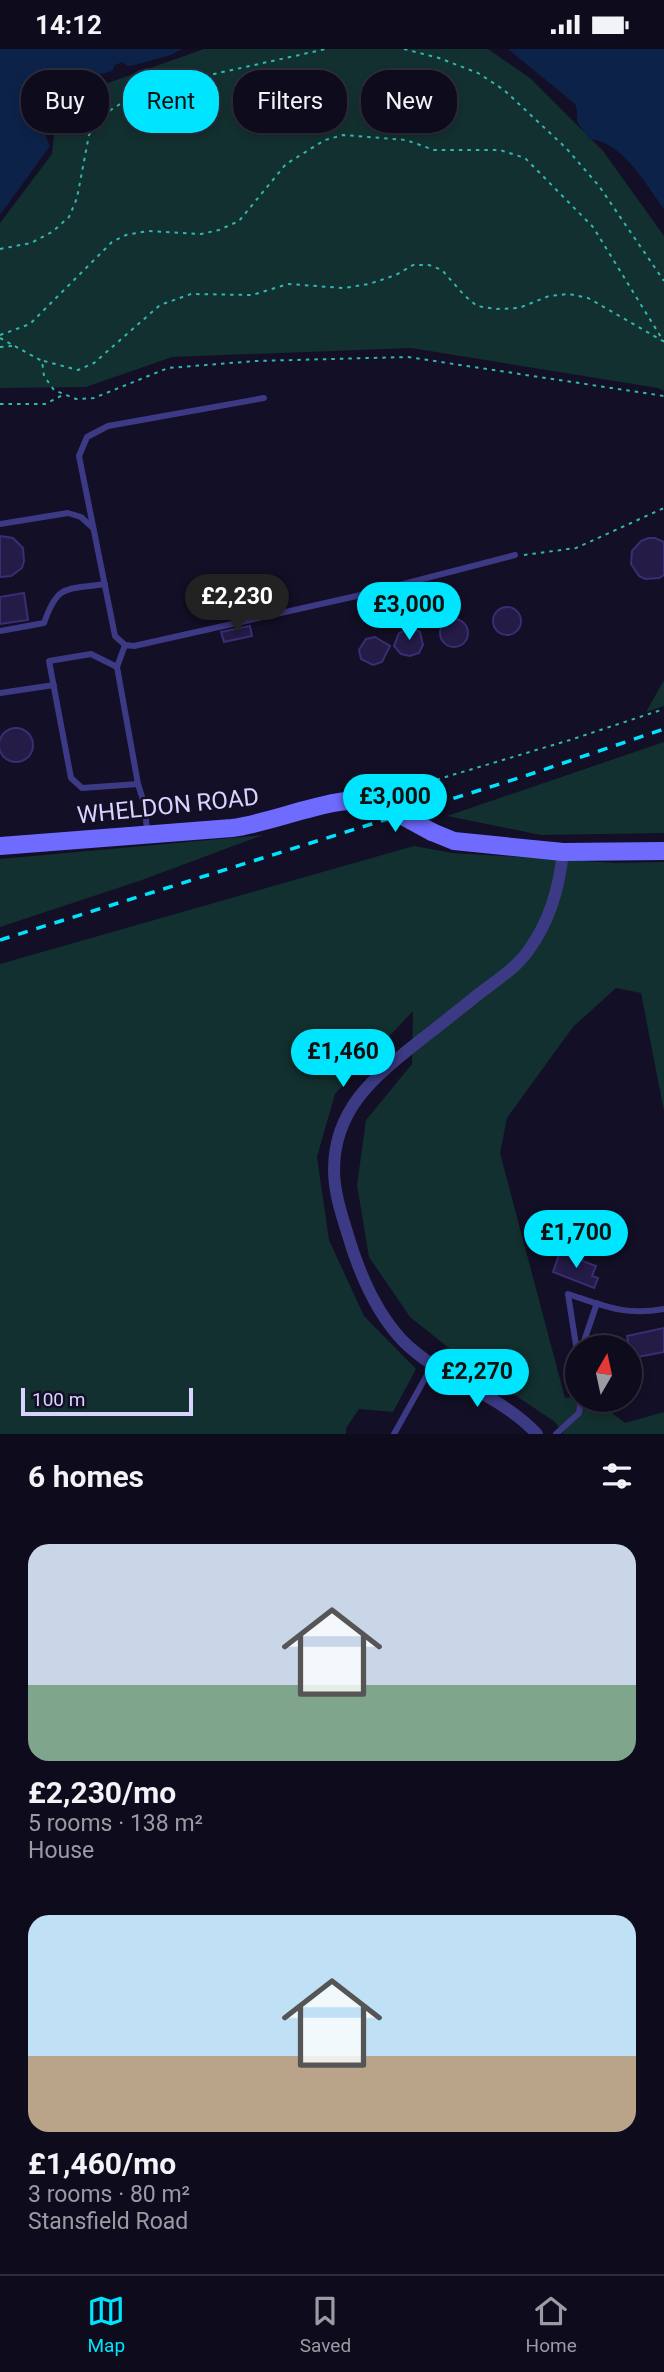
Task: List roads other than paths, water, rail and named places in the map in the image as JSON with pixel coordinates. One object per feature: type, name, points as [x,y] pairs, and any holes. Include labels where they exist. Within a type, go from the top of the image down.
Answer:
[{"type":"street","name":"WHELDON ROAD","points":[[0,846],[242,827],[342,801],[380,796],[432,832],[454,841],[563,852],[664,851]]},
{"type":"street","points":[[537,1434],[524,1420],[498,1402],[432,1366],[402,1340],[377,1307],[354,1255],[339,1208],[334,1170],[346,1115],[361,1091],[380,1072],[527,953],[544,926],[554,902],[563,852]]},
{"type":"lane","points":[[264,398],[108,426],[87,437],[79,456],[115,636],[125,645],[134,646],[361,595],[515,555]]},
{"type":"lane","points":[[0,524],[72,513],[93,528]]},
{"type":"lane","points":[[0,631],[44,623],[54,597],[61,590],[105,584]]},
{"type":"lane","points":[[125,645],[117,667],[138,785],[145,806],[147,834]]},
{"type":"lane","points":[[117,667],[91,654],[49,661],[68,766],[76,785],[82,788],[138,785]]},
{"type":"lane","points":[[0,693],[54,685]]},
{"type":"lane","points":[[574,1335],[568,1294],[622,1312],[664,1309]]},
{"type":"lane","points":[[586,1335],[597,1303]]},
{"type":"lane","points":[[394,1434],[432,1366]]},
{"type":"lane","points":[[556,1434],[579,1412]]},
{"type":"water","points":[[0,49],[182,49],[171,55],[131,66],[123,62],[115,65],[109,72],[21,70],[21,133],[45,133],[50,146],[0,215]]},
{"type":"water","points":[[508,49],[664,49],[664,209],[623,156],[601,142],[589,139],[577,122],[575,104]]},
{"type":"railway","points":[[0,940],[522,777],[664,729]]}]
